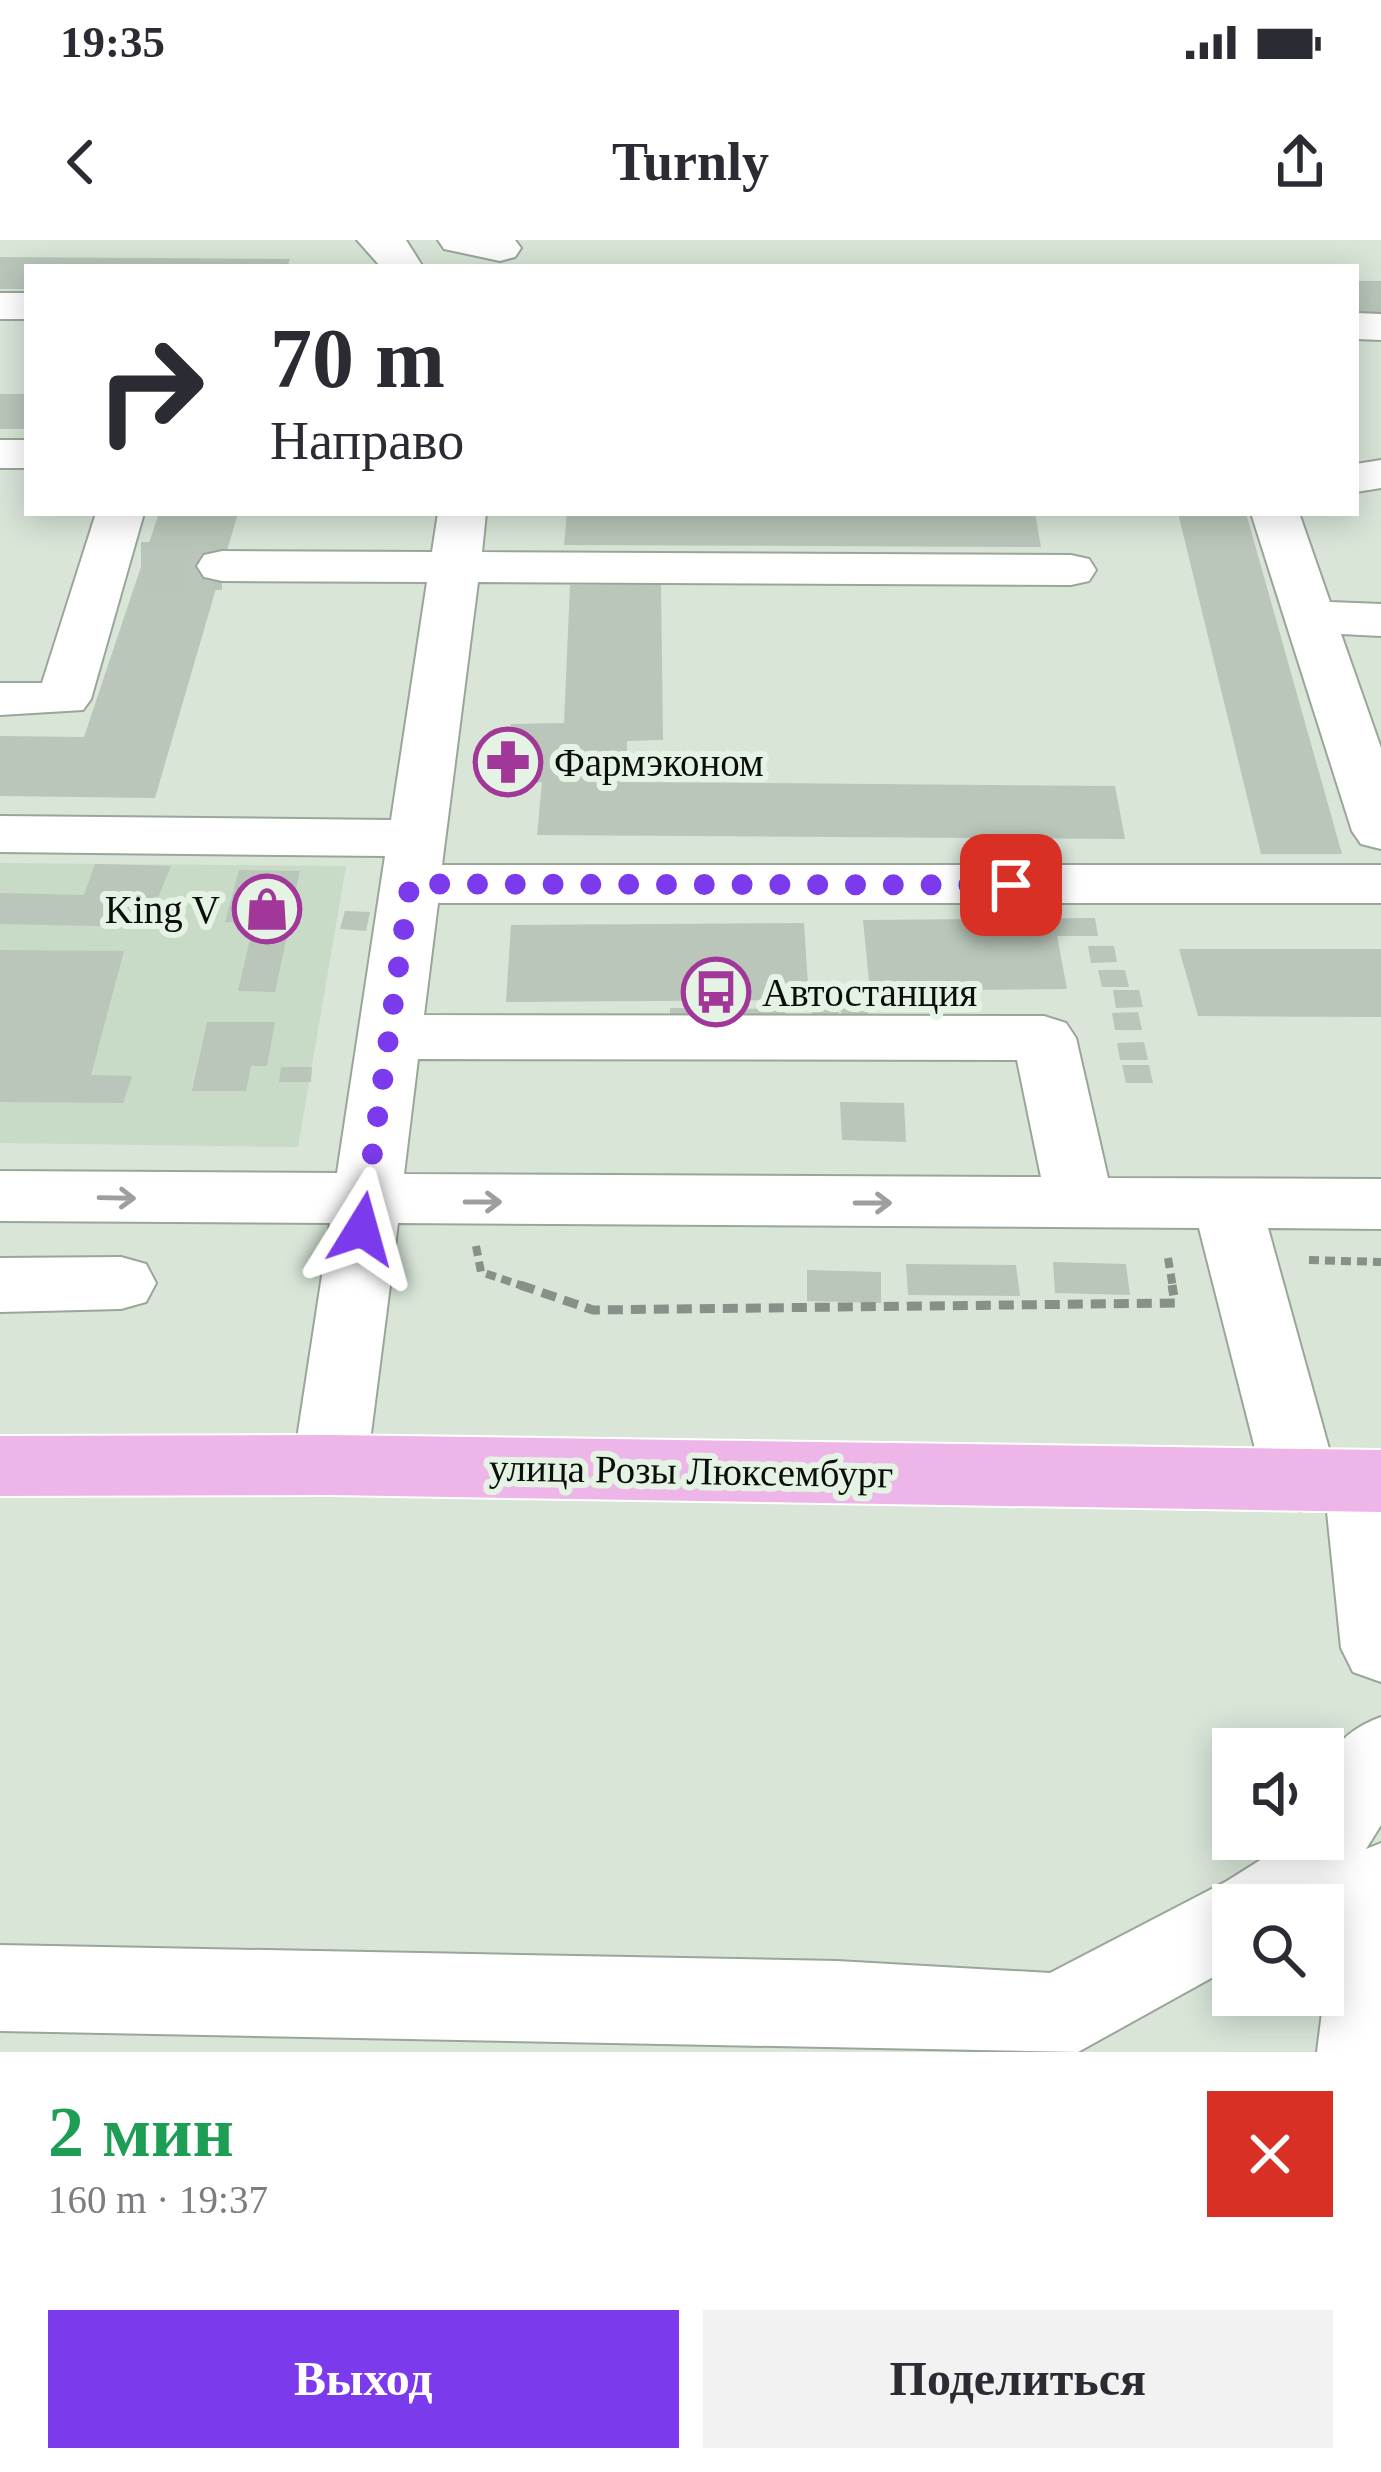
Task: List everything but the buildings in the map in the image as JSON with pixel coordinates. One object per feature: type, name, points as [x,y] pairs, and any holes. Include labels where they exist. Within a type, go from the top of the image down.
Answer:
[{"type":"main road","name":"улица Розы Люксембург","points":[[0,1466],[330,1465],[1348,1480]]},
{"type":"street","points":[[378,240],[390,247],[400,264]]},
{"type":"street","points":[[0,699],[64,699],[123,566],[120,516]]},
{"type":"street","points":[[1276,516],[1381,831]]},
{"type":"street","points":[[330,1465],[458,540]]},
{"type":"street","points":[[222,566],[458,540],[1071,570]]},
{"type":"street","points":[[1308,617],[1381,620]]},
{"type":"street","points":[[0,834],[413,861],[1381,884]]},
{"type":"street","points":[[386,1037],[1044,1038],[1080,1203]]},
{"type":"street","points":[[0,1196],[366,1202],[1381,1204]]},
{"type":"street","points":[[1227,1203],[1348,1480],[1381,1648]]},
{"type":"street","points":[[0,1285],[121,1283]]},
{"type":"street","points":[[1294,1884],[1381,1754]]},
{"type":"street","points":[[1362,2052],[1381,1883]]},
{"type":"street","points":[[0,1988],[837,2004],[1031,2034],[1212,1932]]},
{"type":"path","points":[[474,1231],[481,1272],[593,1310],[1175,1303],[1168,1258]]},
{"type":"path","points":[[1309,1260],[1381,1262]]},
{"type":"shaded area","points":[[0,863],[346,866],[298,1147],[0,1143]]},
{"type":"tunnel","points":[[141,566],[222,566]]},
{"type":"place","name":"Фармэконом","points":[[508,762]]},
{"type":"place","name":"King V","points":[[267,909]]},
{"type":"place","name":"Автостанция","points":[[716,992]]},
{"type":"route","points":[[362,1229],[410,884],[1011,885]]}]
